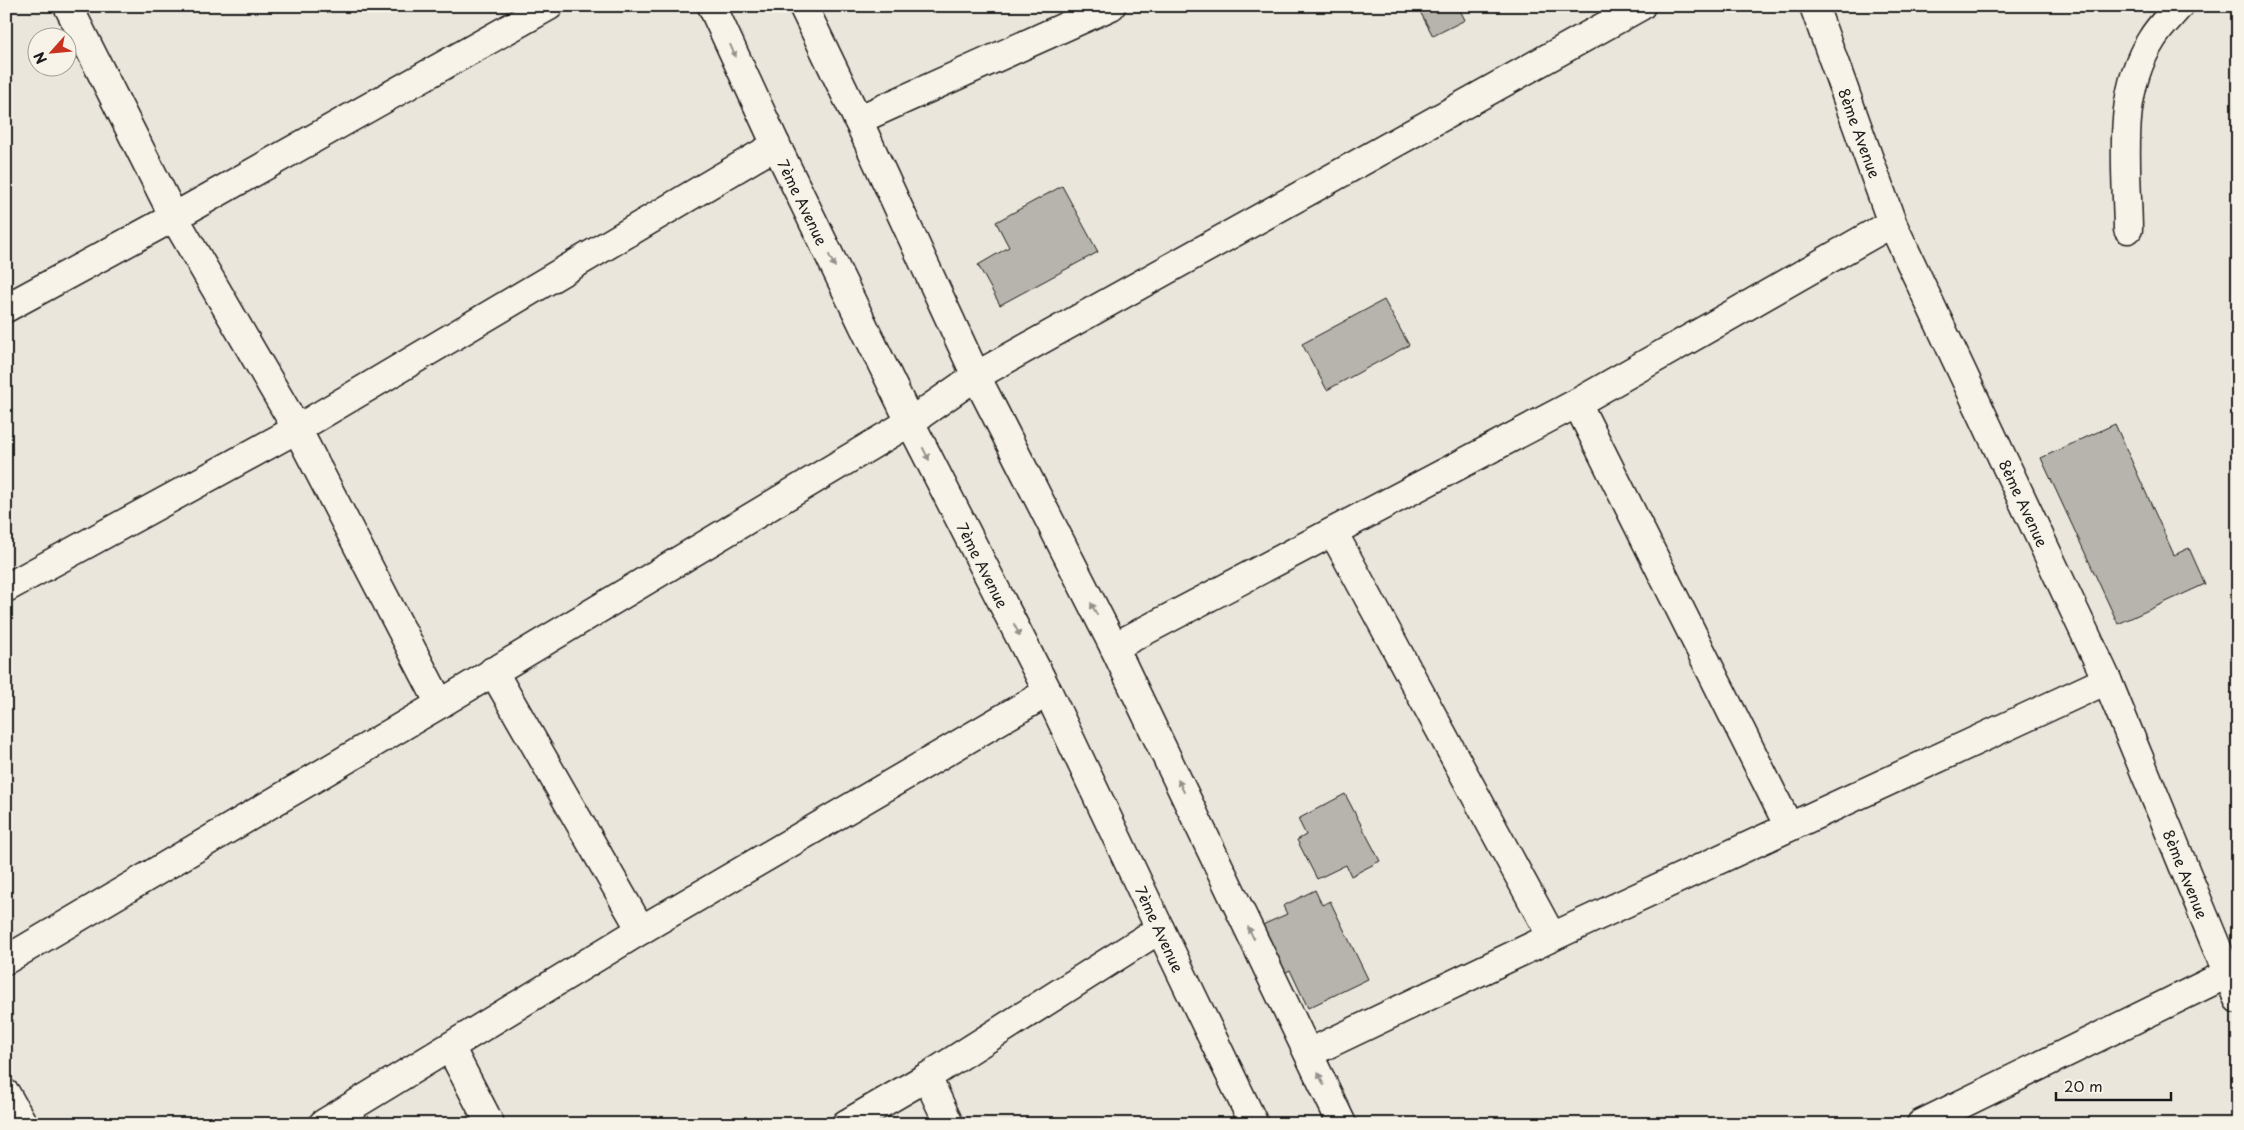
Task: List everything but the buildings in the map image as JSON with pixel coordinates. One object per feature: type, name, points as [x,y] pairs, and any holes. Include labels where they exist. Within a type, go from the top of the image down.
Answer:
[{"type":"street","points":[[68,6],[174,217],[297,429],[440,704]]},
{"type":"street","points":[[6,308],[174,217],[549,6]]},
{"type":"street","name":"7ème Avenue","points":[[712,6],[776,145],[910,422],[1048,692],[1254,1124]]},
{"type":"street","points":[[803,6],[858,120],[976,376],[1114,647],[1342,1124]]},
{"type":"street","points":[[858,120],[1111,6]]},
{"type":"street","points":[[6,960],[440,704],[910,422],[976,376],[1641,6]]},
{"type":"street","name":"8ème Avenue","points":[[1814,6],[1892,223],[2107,680],[2238,999]]},
{"type":"street","points":[[2128,229],[2126,132],[2133,82],[2152,39],[2179,6]]},
{"type":"street","points":[[6,588],[297,429],[776,145]]},
{"type":"street","points":[[1114,647],[1577,403],[1892,223]]},
{"type":"street","points":[[1577,403],[1789,827]]},
{"type":"street","points":[[1333,532],[1552,937]]},
{"type":"street","points":[[493,671],[641,930]]},
{"type":"street","points":[[1309,1053],[1552,937],[2107,680]]},
{"type":"street","points":[[322,1124],[641,930],[1048,692]]},
{"type":"street","points":[[846,1124],[927,1077],[1160,930]]},
{"type":"street","points":[[1929,1122],[2227,974]]},
{"type":"street","points":[[450,1047],[490,1124]]},
{"type":"street","points":[[927,1077],[949,1124]]},
{"type":"street","points":[[6,1094],[23,1124]]}]
